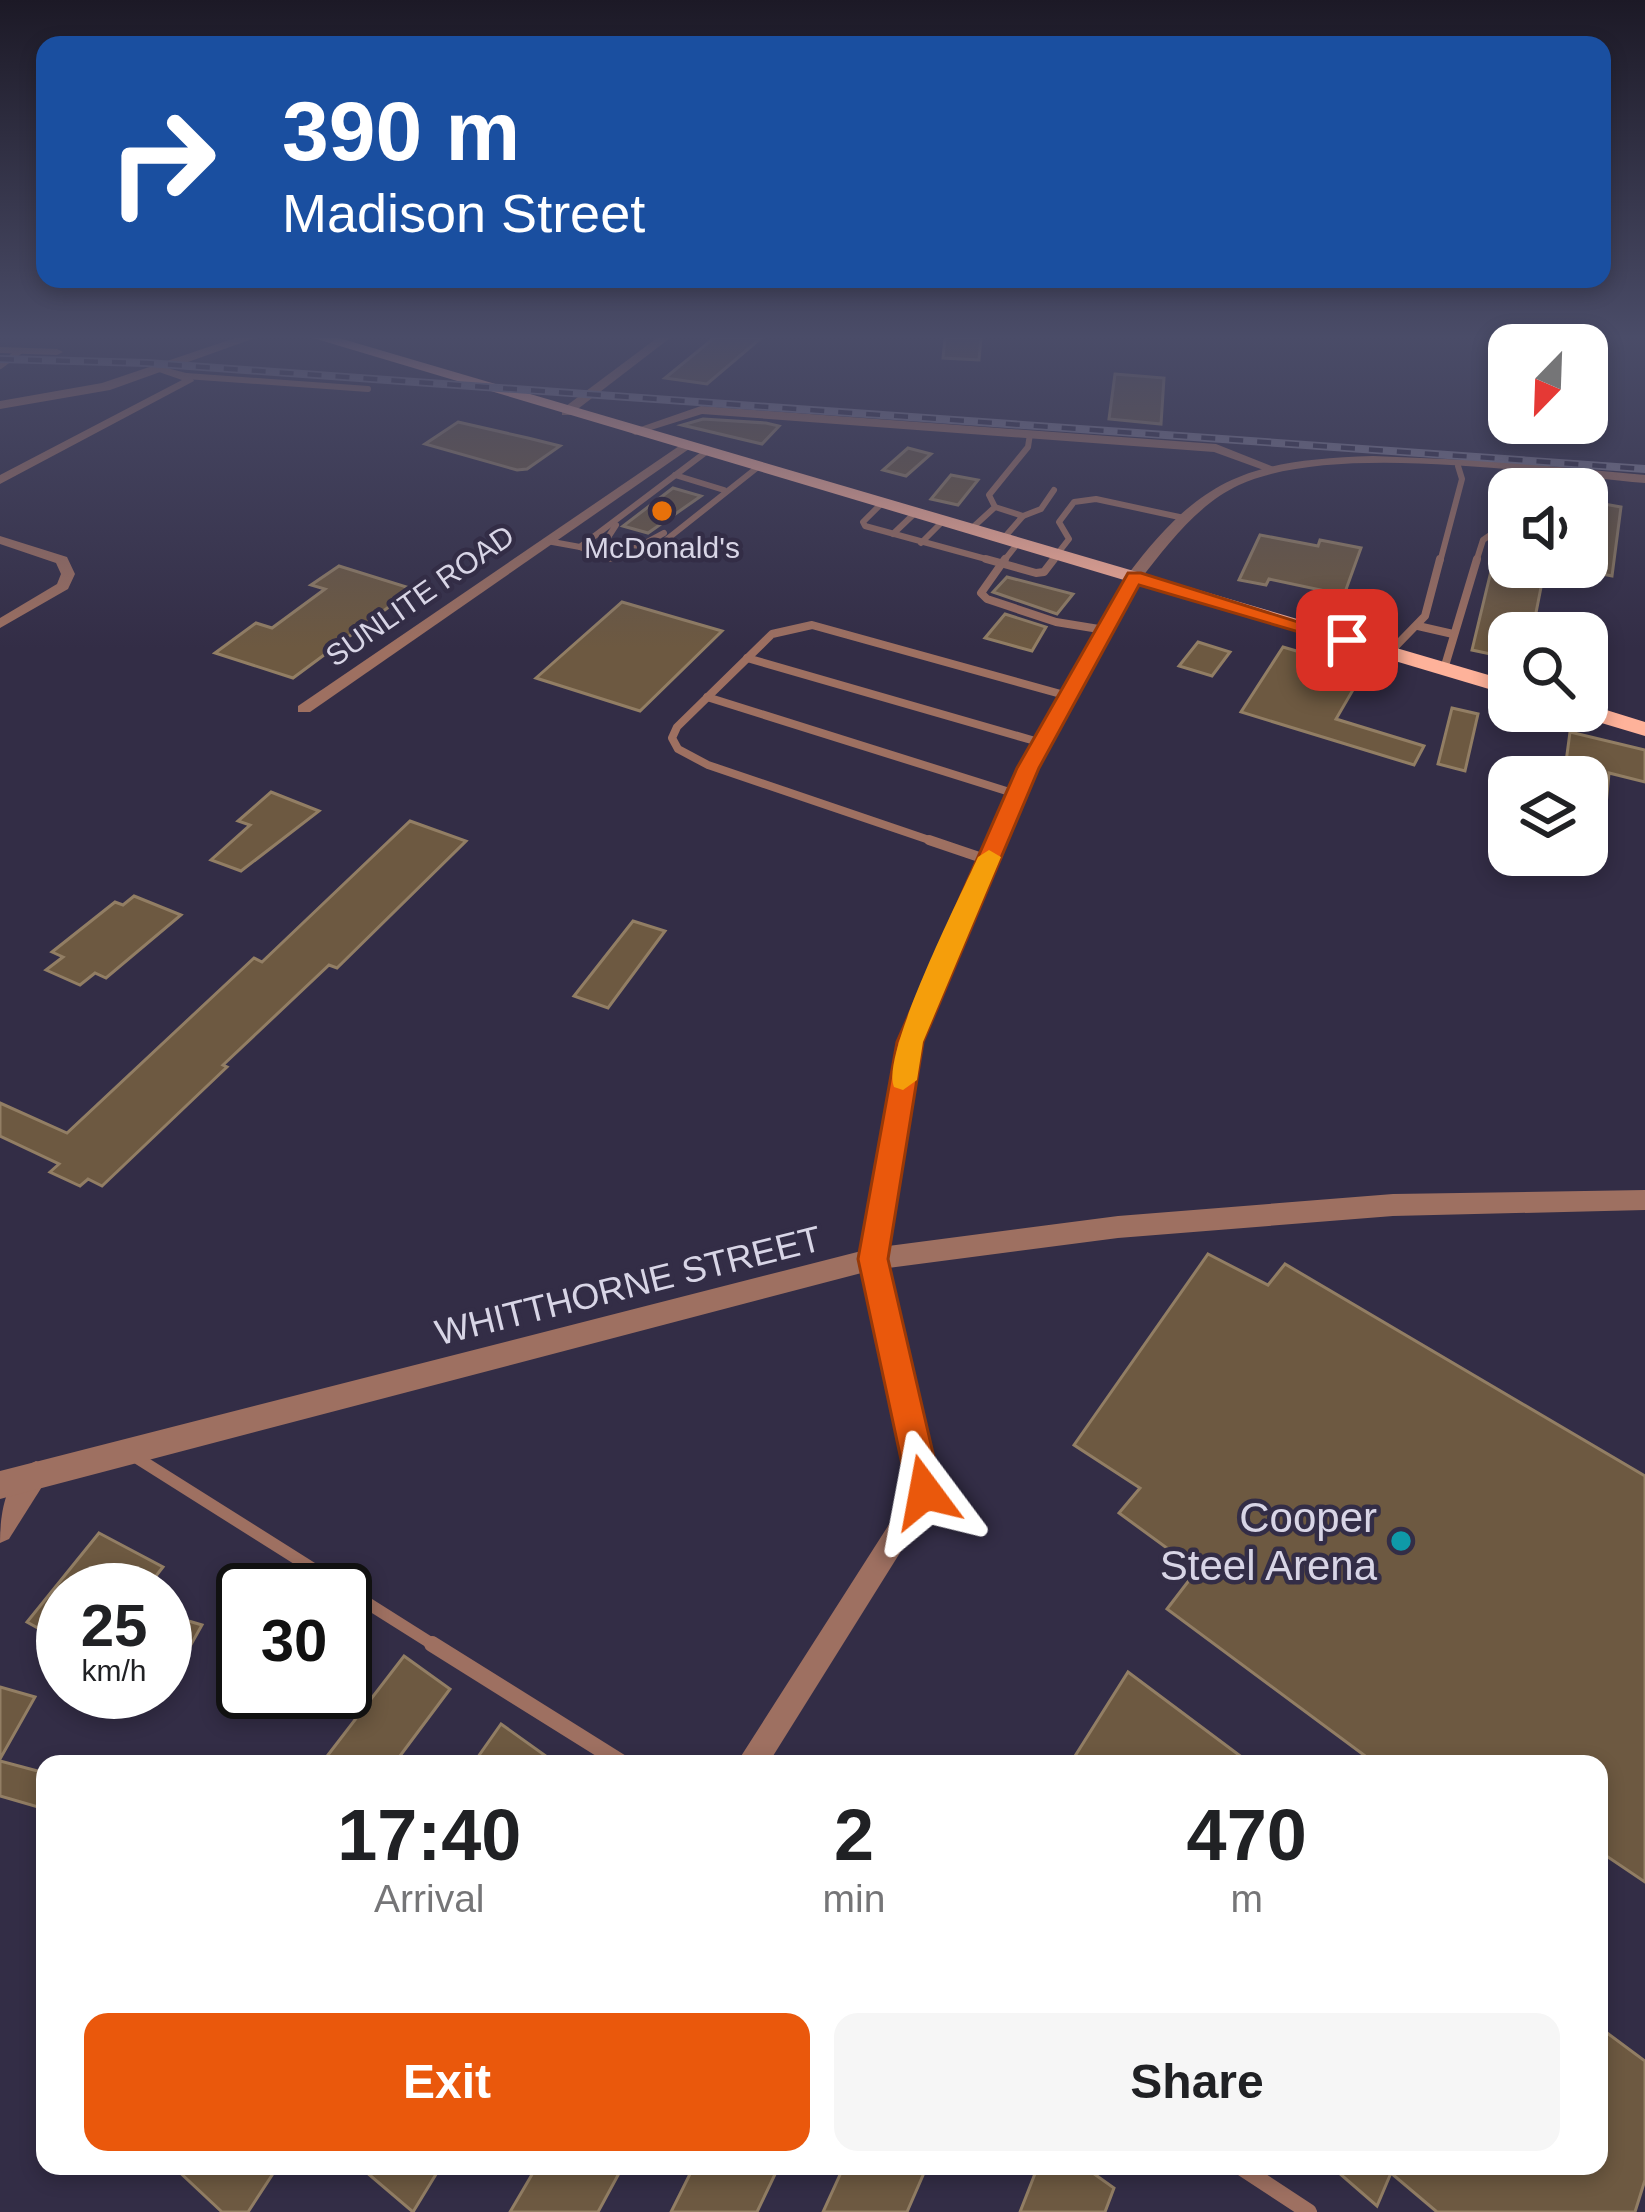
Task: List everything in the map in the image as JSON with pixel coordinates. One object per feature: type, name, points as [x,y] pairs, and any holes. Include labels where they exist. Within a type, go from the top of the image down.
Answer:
[{"type":"main road","points":[[670,441],[1488,682]]},
{"type":"main road","points":[[1608,717],[1645,728]]},
{"type":"street","points":[[0,480],[76,441]]},
{"type":"street","points":[[1126,441],[1216,448],[1273,469]]},
{"type":"street","name":"SUNLITE ROAD","points":[[304,709],[685,446]]},
{"type":"street","points":[[757,1755],[925,1492],[873,1259],[910,1042],[1016,794],[1134,577],[1184,518],[1238,479],[1335,461],[1488,468]]},
{"type":"street","points":[[1608,476],[1645,479]]},
{"type":"street","points":[[0,540],[62,560],[68,574],[63,586],[0,624]]},
{"type":"street","name":"WHITTHORNE STREET","points":[[0,1485],[873,1259],[1118,1227],[1393,1205],[1645,1200]]},
{"type":"street","points":[[0,1530],[36,1473]]},
{"type":"lane","points":[[994,507],[989,495],[1029,441]]},
{"type":"lane","points":[[580,547],[706,452]]},
{"type":"lane","points":[[1418,626],[1442,565],[1462,479],[1458,466]]},
{"type":"lane","points":[[547,541],[580,547],[607,559],[647,555],[758,467]]},
{"type":"lane","points":[[675,476],[724,490]]},
{"type":"lane","points":[[626,513],[605,542],[640,546],[658,538],[709,495],[724,490]]},
{"type":"lane","points":[[994,507],[1023,516],[1041,509],[1054,490]]},
{"type":"lane","points":[[882,503],[862,522],[893,535],[1036,573],[1044,572],[1070,539],[1059,522],[1074,502],[1096,499],[1184,518]]},
{"type":"lane","points":[[971,529],[994,507]]},
{"type":"lane","points":[[893,535],[915,513]]},
{"type":"lane","points":[[1023,516],[1002,563],[981,593],[1056,622],[1105,630]]},
{"type":"lane","points":[[921,543],[943,521]]},
{"type":"lane","points":[[1444,669],[1483,540],[1488,537]]},
{"type":"lane","points":[[988,860],[689,758],[672,738],[677,727],[772,634],[812,625],[1068,696]]},
{"type":"lane","points":[[1389,652],[1408,630],[1418,626],[1453,634]]},
{"type":"lane","points":[[747,658],[1042,742]]},
{"type":"lane","points":[[707,697],[1016,794]]},
{"type":"lane","points":[[127,1450],[610,1755]]},
{"type":"lane","points":[[1253,2175],[1309,2212]]},
{"type":"building","points":[[540,441],[560,446],[527,469],[517,470],[425,444]]},
{"type":"building","points":[[908,448],[931,454],[906,476],[883,470]]},
{"type":"building","points":[[951,475],[978,480],[958,505],[931,499]]},
{"type":"building","name":"McDonald's","points":[[673,488],[701,496],[648,533],[623,526]]},
{"type":"building","points":[[1608,505],[1621,507],[1612,576],[1608,575]]},
{"type":"building","points":[[1260,535],[1361,548],[1344,595],[1269,579],[1266,585],[1239,580]]},
{"type":"building","points":[[339,566],[413,589],[293,678],[215,653],[256,623],[272,628],[325,589],[311,585]]},
{"type":"building","points":[[1007,577],[1073,594],[1057,614],[993,592]]},
{"type":"building","points":[[1488,584],[1488,588],[1541,588],[1536,612],[1488,612],[1488,653],[1472,650]]},
{"type":"building","points":[[622,602],[722,631],[640,711],[536,678]]},
{"type":"building","points":[[1005,614],[1046,627],[1032,651],[985,638]]},
{"type":"building","points":[[1198,642],[1230,652],[1212,676],[1179,666]]},
{"type":"building","points":[[1283,647],[1364,671],[1336,719],[1424,746],[1414,765],[1241,712]]},
{"type":"building","points":[[1452,708],[1478,714],[1465,771],[1438,764]]},
{"type":"building","points":[[1570,732],[1645,750],[1645,782],[1609,773],[1608,784],[1608,756],[1567,756]]},
{"type":"building","points":[[271,792],[319,811],[241,871],[211,860],[250,825],[238,821]]},
{"type":"building","points":[[410,821],[466,841],[337,968],[329,965],[223,1065],[227,1067],[102,1186],[88,1179],[80,1186],[50,1172],[59,1164],[0,1136],[0,1103],[67,1133],[254,958],[262,962]]},
{"type":"building","points":[[134,896],[181,915],[106,978],[95,973],[80,985],[46,970],[63,957],[52,952],[115,902],[123,905]]},
{"type":"building","points":[[633,921],[665,931],[608,1008],[574,996]]},
{"type":"building","name":"Cooper Steel Arena","points":[[1208,1254],[1268,1285],[1285,1264],[1645,1476],[1645,1882],[1608,1857],[1608,1755],[1364,1755],[1167,1609],[1197,1570],[1119,1513],[1140,1488],[1074,1445]]},
{"type":"building","points":[[99,1533],[155,1563],[75,1563]]},
{"type":"building","points":[[192,1622],[202,1625],[192,1643]]},
{"type":"building","points":[[404,1656],[450,1689],[401,1755],[328,1755],[356,1719],[372,1719],[372,1698]]},
{"type":"building","points":[[1128,1672],[1239,1755],[1076,1755]]},
{"type":"building","points":[[0,1687],[35,1697],[0,1759]]},
{"type":"building","points":[[501,1724],[544,1755],[479,1755]]},
{"type":"building","points":[[0,1761],[36,1771],[36,1806],[0,1796]]},
{"type":"building","points":[[1608,2034],[1645,2061],[1645,2180],[1635,2212],[1437,2212],[1393,2175],[1608,2175]]},
{"type":"building","points":[[183,2175],[272,2175],[248,2212],[222,2212]]},
{"type":"building","points":[[370,2175],[436,2175],[413,2212]]},
{"type":"building","points":[[532,2175],[618,2175],[598,2212],[510,2212]]},
{"type":"building","points":[[690,2175],[775,2175],[757,2212],[671,2212]]},
{"type":"building","points":[[840,2175],[923,2175],[907,2212],[823,2212]]},
{"type":"building","points":[[1034,2175],[1096,2175],[1114,2188],[1105,2212],[1020,2212]]},
{"type":"building","points":[[1341,2175],[1390,2175],[1377,2206]]},
{"type":"railway","points":[[1253,441],[1645,469]]},
{"type":"slow traffic","points":[[903,1080],[910,1042],[989,857]]},
{"type":"place","name":"McDonald's","points":[[662,511]]},
{"type":"place","name":"Cooper Steel Arena","points":[[1401,1541]]},
{"type":"route","points":[[925,1492],[873,1259],[910,1042],[1028,768],[1134,577],[1347,640]]}]
